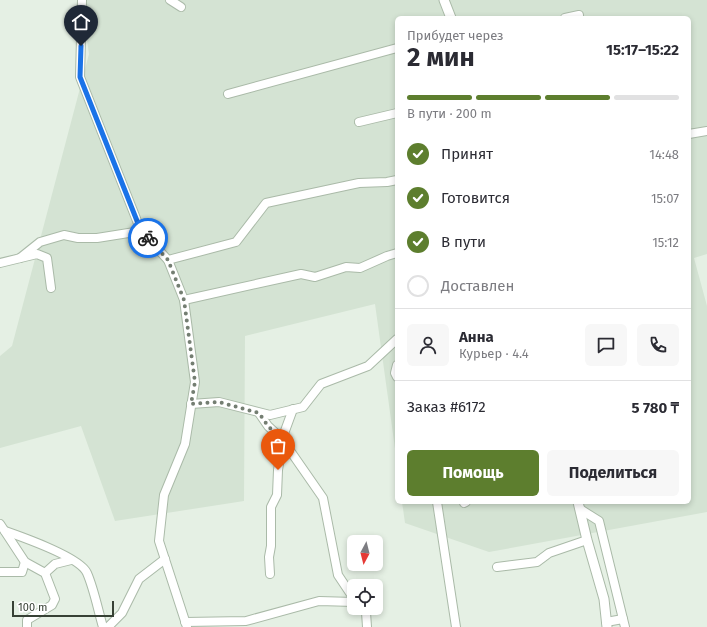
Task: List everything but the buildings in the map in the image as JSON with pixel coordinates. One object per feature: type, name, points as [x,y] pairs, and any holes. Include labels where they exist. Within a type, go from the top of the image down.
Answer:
[{"type":"street","points":[[82,0],[80,77],[141,231],[168,260],[184,300],[195,382],[185,444],[164,495],[159,541],[186,625],[246,621],[319,601],[347,602]]},
{"type":"street","points":[[170,0],[181,7]]},
{"type":"street","points":[[444,0],[450,16]]},
{"type":"street","points":[[574,16],[578,15]]},
{"type":"street","points":[[228,94],[395,49]]},
{"type":"street","points":[[359,122],[395,113]]},
{"type":"street","points":[[691,134],[707,131]]},
{"type":"street","points":[[168,260],[236,242],[266,203],[359,183],[395,180]]},
{"type":"street","points":[[20,258],[40,242],[64,235],[78,238],[97,238],[141,231]]},
{"type":"street","points":[[0,263],[38,254],[48,258],[51,288]]},
{"type":"street","points":[[184,300],[301,274],[316,277],[346,267],[360,268],[395,254]]},
{"type":"street","points":[[191,404],[219,402],[270,415],[303,407],[322,384],[368,366],[395,341]]},
{"type":"street","points":[[270,574],[269,557],[271,546],[271,507],[277,495],[278,470],[282,439],[293,409]]},
{"type":"street","points":[[259,413],[268,426],[282,439],[323,498],[338,575],[347,588]]},
{"type":"street","points":[[437,504],[456,627]]},
{"type":"street","points":[[579,505],[599,521],[624,623],[607,625],[604,599],[586,540],[579,505]]},
{"type":"street","points":[[2,527],[44,544],[86,571],[103,627]]},
{"type":"street","points":[[2,527],[25,562],[45,573],[55,599],[52,605],[27,620],[27,627]]},
{"type":"street","points":[[497,567],[537,562],[549,553],[586,540]]},
{"type":"street","points":[[108,627],[122,613],[139,579],[165,559]]},
{"type":"street","points":[[45,573],[55,564],[71,560]]},
{"type":"street","points":[[0,572],[22,572],[25,562]]},
{"type":"street","points":[[366,615],[367,627]]},
{"type":"shaded area","points":[[81,0],[707,0],[707,254],[694,258],[707,306],[707,512],[489,552],[405,523],[402,504],[691,504],[691,16],[395,16],[395,449],[375,304],[245,336],[244,501],[115,521],[81,426],[0,448],[0,356],[12,346],[89,54]]},
{"type":"way so far","points":[[148,238],[168,260],[184,300],[195,382],[191,404],[219,402],[259,413],[268,426],[283,440],[278,470]]},
{"type":"route","points":[[81,46],[80,77],[141,231],[148,238]]}]
